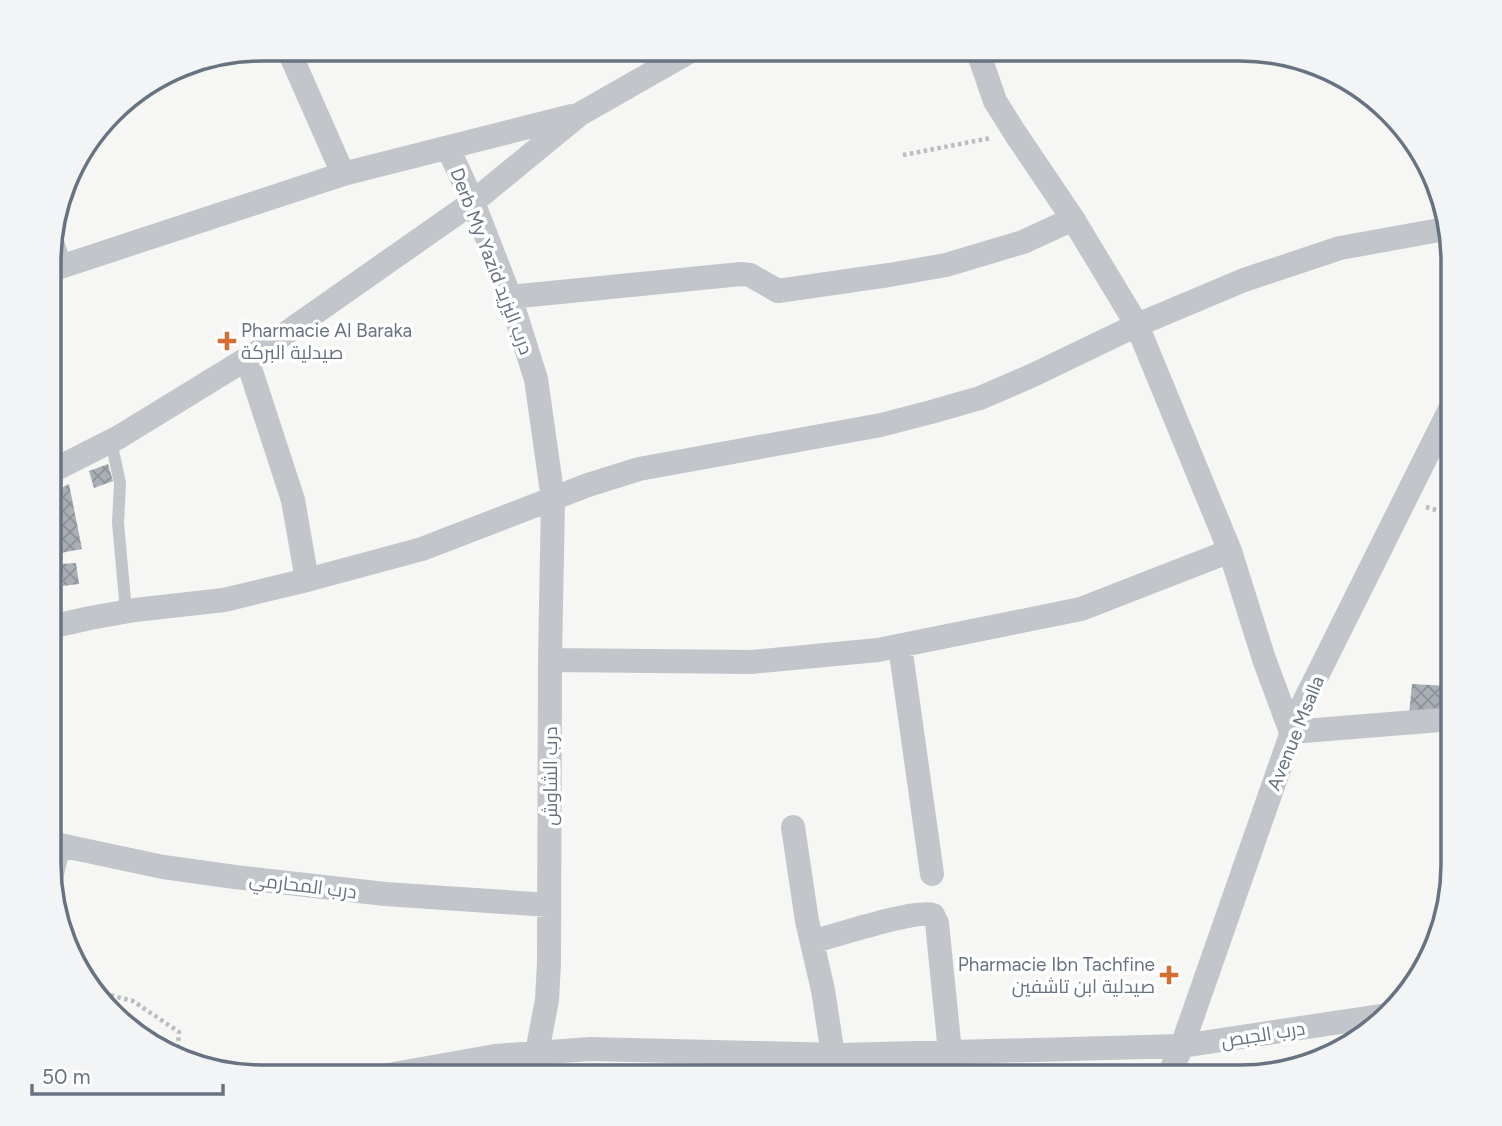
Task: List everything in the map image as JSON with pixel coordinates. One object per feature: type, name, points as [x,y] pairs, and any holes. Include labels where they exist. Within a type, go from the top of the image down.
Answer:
[{"type":"street","points":[[294,62],[343,174]]},
{"type":"street","points":[[61,466],[111,441],[247,359],[357,285],[473,202],[580,114],[652,62]]},
{"type":"street","points":[[982,62],[995,101],[1073,219],[1138,325],[1230,551],[1264,659],[1291,732],[1440,720]]},
{"type":"street","points":[[61,266],[343,174],[580,114]]},
{"type":"street","name":"Derb My Yazid درب اليزيد","points":[[448,148],[473,202],[510,297],[536,379],[553,499]]},
{"type":"street","points":[[510,297],[741,274],[750,275],[778,291],[946,265],[1023,242],[1073,219]]},
{"type":"street","points":[[62,625],[127,611],[224,600],[307,580],[422,549],[588,485],[639,469],[881,425],[943,409],[980,398],[1138,325],[1244,280],[1340,248],[1438,230]]},
{"type":"street","points":[[247,359],[293,500],[307,580]]},
{"type":"street","name":"Avenue Msalla","points":[[1173,1065],[1299,712],[1441,428]]},
{"type":"street","name":"درب الشاوش","points":[[537,1052],[548,981],[553,499]]},
{"type":"street","points":[[550,660],[751,662],[878,650],[1081,609],[1230,551]]},
{"type":"street","points":[[900,646],[932,874]]},
{"type":"street","points":[[793,827],[807,921],[823,990],[833,1055]]},
{"type":"street","name":"درب المحارمي","points":[[62,846],[163,867],[249,879],[385,894],[549,905]]},
{"type":"street","points":[[812,942],[888,920],[924,913],[933,915],[937,923],[950,1052]]},
{"type":"street","name":"درب الجبص","points":[[444,1064],[537,1052],[590,1049],[833,1055],[1182,1046],[1368,1018]]},
{"type":"lane","points":[[111,441],[120,483],[118,523],[127,611]]},
{"type":"path","points":[[903,155],[1015,134]]},
{"type":"path","points":[[111,996],[133,1001],[179,1032],[178,1046]]},
{"type":"building","points":[[108,464],[113,481],[94,488],[89,471]]},
{"type":"building","points":[[69,484],[82,549],[61,553],[61,488]]},
{"type":"building","points":[[76,563],[79,584],[63,586],[61,564]]},
{"type":"building","points":[[1412,684],[1440,686],[1440,717],[1409,715]]},
{"type":"place","name":"Pharmacie Al Baraka صيدلية البركة","points":[[227,341]]},
{"type":"place","name":"Pharmacie Ibn Tachfine صيدلية ابن تاشفين","points":[[1169,975]]}]
